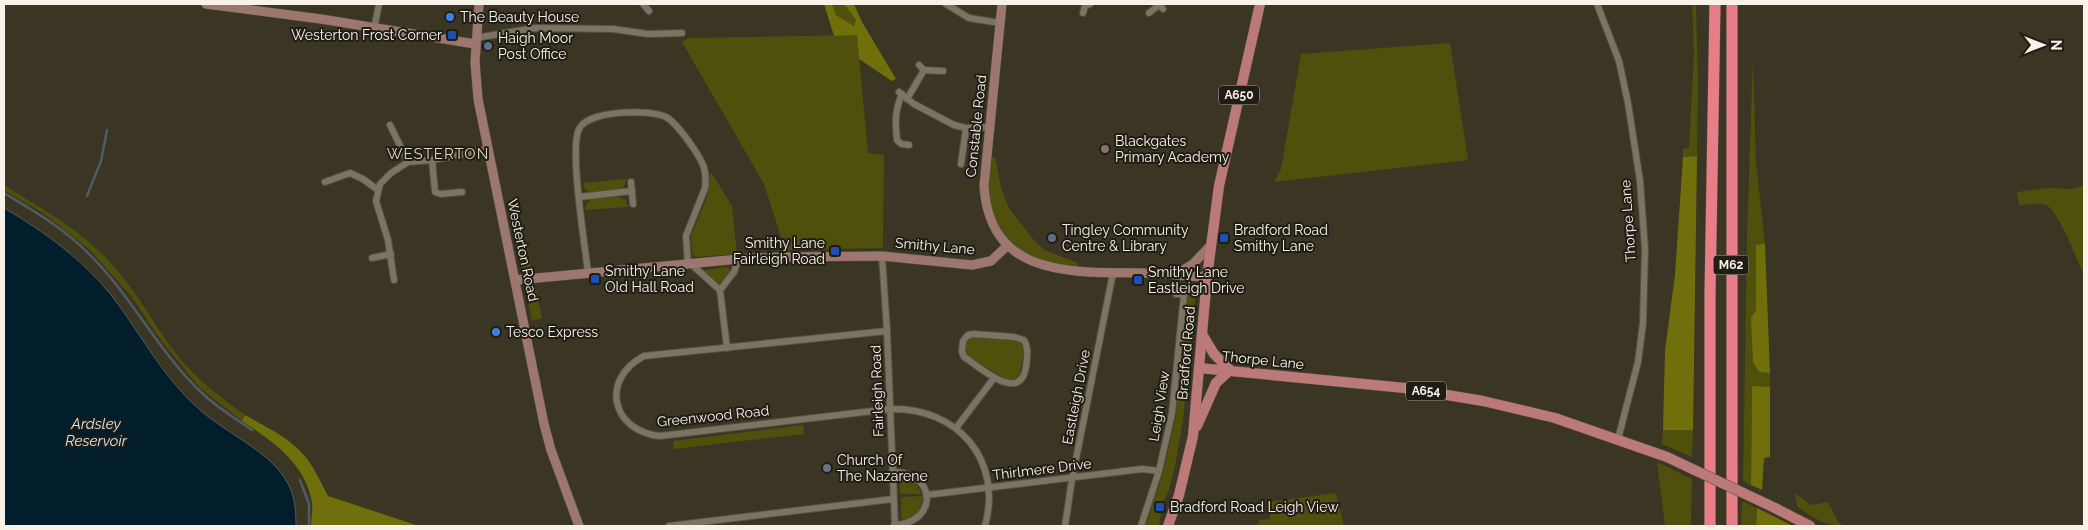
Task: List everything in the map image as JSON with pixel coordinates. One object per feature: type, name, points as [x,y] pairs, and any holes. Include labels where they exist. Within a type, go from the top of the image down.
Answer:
[{"type":"highway","name":"M62","points":[[1710,526],[1710,295],[1715,4]]},
{"type":"highway","name":"M62","points":[[1732,4],[1732,526]]},
{"type":"main road","name":"Bradford Road","points":[[1168,526],[1179,495],[1193,436],[1207,277],[1220,186],[1260,4]]},
{"type":"main road","points":[[1193,436],[1216,382],[1230,370],[1214,354],[1202,334]]},
{"type":"main road","name":"Thorpe Lane","points":[[1199,368],[1405,388],[1483,400],[1555,418],[1668,457],[1810,526]]},
{"type":"street","points":[[206,4],[254,8],[374,29],[476,41],[534,28],[594,28],[648,34],[682,33]]},
{"type":"street","points":[[374,29],[379,4]]},
{"type":"street","name":"Westerton Road","points":[[479,4],[476,41],[476,88],[548,441],[579,526]]},
{"type":"street","points":[[643,4],[649,11]]},
{"type":"street","points":[[946,4],[969,18],[1000,23]]},
{"type":"street","name":"Constable Road","points":[[1002,4],[984,186],[985,200],[993,225],[1007,246]]},
{"type":"street","points":[[1083,13],[1086,4]]},
{"type":"street","name":"Thorpe Lane","points":[[1597,4],[1620,61],[1640,181],[1645,249],[1643,323],[1638,362],[1618,439]]},
{"type":"street","points":[[1149,13],[1160,6]]},
{"type":"street","points":[[909,145],[901,144],[897,140],[896,108],[922,68],[942,70]]},
{"type":"street","points":[[903,95],[942,120],[966,128],[989,128]]},
{"type":"street","points":[[588,273],[576,143],[580,127],[585,121],[602,115],[648,113],[665,117],[681,133],[701,161],[705,172],[705,188],[686,236],[690,264],[720,290],[727,348]]},
{"type":"street","points":[[390,125],[408,162]]},
{"type":"street","points":[[962,164],[966,128]]},
{"type":"street","points":[[394,280],[391,254],[376,201],[378,190],[383,180],[408,162],[432,160],[489,149]]},
{"type":"street","points":[[432,160],[435,192],[441,194],[462,192]]},
{"type":"street","points":[[325,182],[350,173],[364,179],[378,190]]},
{"type":"street","points":[[631,182],[633,204]]},
{"type":"street","points":[[580,197],[632,191]]},
{"type":"street","points":[[1178,273],[1193,264],[1211,245]]},
{"type":"street","points":[[1007,246],[1027,260],[1042,266],[1067,271],[1178,273],[1207,277]]},
{"type":"street","name":"Smithy Lane","points":[[516,280],[791,257],[882,256],[982,264],[995,258],[1007,246]]},
{"type":"street","points":[[372,258],[391,254]]},
{"type":"street","name":"Fairleigh Road","points":[[882,256],[887,330],[894,526]]},
{"type":"street","points":[[720,290],[734,272],[738,260]]},
{"type":"street","name":"Eastleigh Drive","points":[[1065,526],[1072,478],[1113,273]]},
{"type":"street","name":"Leigh View","points":[[1141,526],[1159,471],[1172,413],[1184,294],[1176,294]]},
{"type":"street","name":"Greenwood Road","points":[[887,330],[644,356],[632,362],[620,378],[616,396],[618,409],[625,421],[635,429],[647,434],[660,436],[890,410],[928,414],[956,428]]},
{"type":"street","points":[[974,334],[1014,337],[1024,340],[1028,350],[1024,376],[1014,384],[1005,383],[994,378],[964,356],[961,346],[965,337],[974,334]]},
{"type":"street","points":[[985,526],[990,507],[989,488],[982,462],[976,450],[956,428],[994,378]]},
{"type":"street","name":"Thirlmere Drive","points":[[926,495],[1142,469],[1159,471]]},
{"type":"street","points":[[892,472],[903,472],[917,477],[925,488],[926,495],[924,509],[916,519],[910,523],[894,526]]},
{"type":"street","points":[[669,526],[893,499]]},
{"type":"shaded area","points":[[824,4],[832,4],[836,15],[854,26],[856,20],[844,4],[854,4],[862,22],[896,79],[892,81],[859,59],[857,35],[834,36]]},
{"type":"shaded area","points":[[832,4],[844,4],[856,20],[854,27],[836,15]]},
{"type":"shaded area","points":[[1692,4],[1696,4],[1697,156],[1683,157],[1683,149],[1689,148],[1694,54]]},
{"type":"shaded area","points":[[857,35],[868,153],[884,155],[883,248],[785,250],[764,184],[682,42],[688,38]]},
{"type":"shaded area","points":[[1450,43],[1468,160],[1274,182],[1281,169],[1301,54]]},
{"type":"shaded area","points":[[1753,57],[1756,163],[1765,244],[1756,246],[1759,372],[1770,373],[1770,387],[1752,387],[1751,485],[1743,481],[1747,235]]},
{"type":"shaded area","points":[[1697,156],[1693,430],[1663,430],[1665,350],[1675,275],[1683,157]]},
{"type":"shaded area","points":[[992,157],[995,157],[1001,188],[1009,208],[1033,239],[1044,250],[1078,263],[1077,266],[1060,265],[1031,256],[1020,250],[1003,232],[992,209],[989,197],[988,184]]},
{"type":"shaded area","points":[[711,172],[732,206],[737,254],[696,257],[692,253],[691,236],[707,197]]},
{"type":"shaded area","points":[[626,179],[624,187],[618,190],[589,192],[585,189],[583,183]]},
{"type":"shaded area","points":[[4,185],[71,228],[96,248],[118,271],[184,364],[218,395],[245,415],[242,421],[200,388],[160,339],[132,297],[89,249],[43,213],[4,190]]},
{"type":"shaded area","points":[[2084,185],[2084,276],[2068,238],[2051,209],[2043,204],[2019,205],[2017,192],[2048,188],[2072,189]]},
{"type":"shaded area","points":[[618,197],[626,200],[628,207],[585,210],[586,204],[592,199]]},
{"type":"shaded area","points":[[526,241],[532,272],[523,269],[518,257],[516,242]]},
{"type":"shaded area","points":[[1765,244],[1770,373],[1759,372],[1753,362],[1751,318],[1756,310],[1756,245]]},
{"type":"shaded area","points":[[728,267],[730,271],[720,284],[704,272],[705,270]]},
{"type":"shaded area","points":[[535,285],[542,318],[532,321],[526,294],[530,287]]},
{"type":"shaded area","points":[[1193,289],[1195,299],[1183,421],[1174,471],[1168,493],[1163,502],[1159,526],[1146,526],[1164,469],[1176,415],[1187,294]]},
{"type":"shaded area","points":[[971,337],[1020,342],[1024,349],[1019,377],[1012,381],[1007,380],[966,355],[964,346]]},
{"type":"shaded area","points":[[1752,386],[1770,387],[1770,457],[1764,458],[1762,490],[1751,485]]},
{"type":"shaded area","points":[[245,415],[282,436],[295,446],[313,467],[328,496],[419,526],[311,526],[312,502],[302,476],[286,454],[242,421]]},
{"type":"shaded area","points":[[803,425],[804,434],[674,449],[673,441]]},
{"type":"shaded area","points":[[1663,430],[1693,430],[1692,457],[1662,444]]},
{"type":"shaded area","points":[[1657,462],[1692,479],[1691,526],[1665,526]]},
{"type":"shaded area","points":[[902,477],[915,482],[922,494],[900,494],[900,479]]},
{"type":"shaded area","points":[[1336,493],[1344,526],[1258,526],[1259,520],[1270,519],[1269,502]]},
{"type":"shaded area","points":[[1795,493],[1811,505],[1828,502],[1839,523],[1845,526],[1826,523],[1797,507]]},
{"type":"shaded area","points":[[922,496],[920,508],[915,514],[905,520],[901,518],[901,497]]},
{"type":"shaded area","points":[[1742,501],[1757,508],[1756,526],[1741,526]]},
{"type":"shaded area","points":[[1757,508],[1793,526],[1756,526]]},
{"type":"water","name":"Ardsley Reservoir","points":[[4,208],[62,247],[88,270],[123,310],[164,370],[187,397],[211,419],[270,461],[287,482],[292,492],[296,526],[4,526]]},
{"type":"waterway","points":[[87,196],[101,161],[107,130]]},
{"type":"waterway","points":[[4,193],[49,221],[90,255],[120,289],[187,378],[215,404],[252,430]]},
{"type":"waterway","points":[[300,480],[309,504],[309,526]]},
{"type":"place","name":"The Beauty House","points":[[450,17]]},
{"type":"place","name":"Westerton Frost Corner","points":[[452,35]]},
{"type":"place","name":"Haigh Moor Post Office","points":[[488,46]]},
{"type":"place","name":"Blackgates Primary Academy","points":[[1105,149]]},
{"type":"place","name":"Tingley Community Centre & Library","points":[[1052,238]]},
{"type":"place","name":"Bradford Road Smithy Lane","points":[[1224,238]]},
{"type":"place","name":"Smithy Lane Fairleigh Road","points":[[835,251]]},
{"type":"place","name":"Smithy Lane Old Hall Road","points":[[595,279]]},
{"type":"place","name":"Smithy Lane Eastleigh Drive","points":[[1138,280]]},
{"type":"place","name":"Tesco Express","points":[[496,332]]},
{"type":"place","name":"Church Of The Nazarene","points":[[827,468]]},
{"type":"place","name":"Bradford Road Leigh View","points":[[1160,507]]},
{"type":"district","name":"WESTERTON","points":[[438,154]]}]
